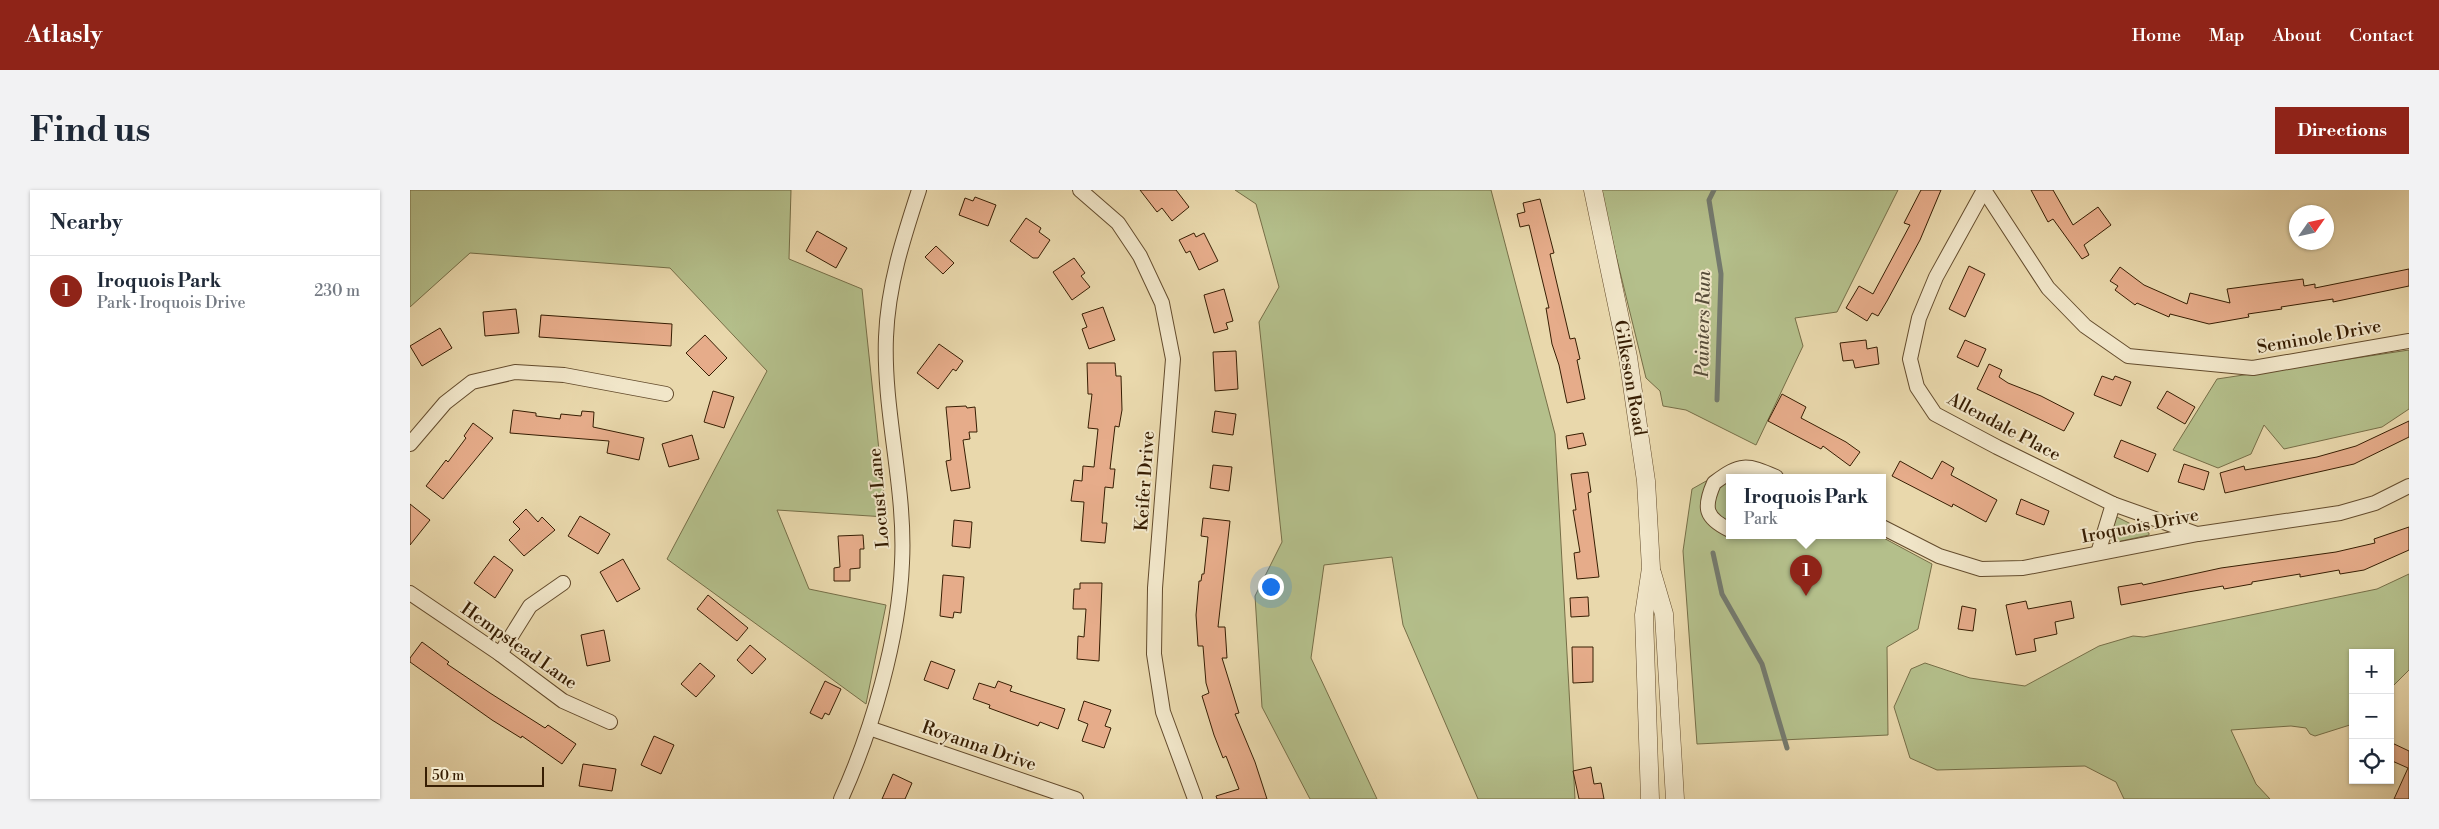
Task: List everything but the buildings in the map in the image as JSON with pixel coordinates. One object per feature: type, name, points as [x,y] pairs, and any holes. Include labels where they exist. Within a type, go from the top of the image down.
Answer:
[{"type":"street","name":"Locust Lane","points":[[841,799],[869,728],[898,615],[903,561],[888,397],[886,338],[889,299],[897,258],[919,190]]},
{"type":"street","name":"Keifer Drive","points":[[1080,190],[1118,223],[1140,256],[1162,303],[1173,359],[1155,588],[1154,654],[1163,712],[1195,799]]},
{"type":"street","name":"Gilkeson Road","points":[[1593,190],[1628,357],[1646,481],[1651,568],[1644,615],[1650,799]]},
{"type":"street","name":"Seminole Drive","points":[[1984,190],[2048,288],[2085,326],[2128,356],[2254,368],[2409,340]]},
{"type":"street","name":"Allendale Place","points":[[1984,190],[1936,277],[1919,318],[1910,359],[1917,387],[1935,414],[2113,504],[2198,534]]},
{"type":"street","points":[[410,444],[445,403],[472,382],[515,372],[564,375],[666,394]]},
{"type":"street","points":[[1730,474],[1740,468],[1752,466],[1769,474]]},
{"type":"street","points":[[1726,476],[1714,483],[1706,506],[1709,515],[1717,524],[1726,528]]},
{"type":"street","name":"Iroquois Drive","points":[[1886,528],[1939,556],[1980,569],[2023,568],[2198,534],[2340,513],[2375,503],[2409,486]]},
{"type":"street","points":[[2098,553],[2113,504]]},
{"type":"street","name":"Gilkeson Road","points":[[1651,568],[1664,614],[1675,799]]},
{"type":"street","points":[[500,654],[530,606],[563,583]]},
{"type":"street","name":"Hempstead Lane","points":[[410,593],[500,654],[563,701],[610,722]]},
{"type":"street","name":"Royanna Drive","points":[[869,728],[1053,795],[1076,799]]},
{"type":"green space","points":[[410,190],[791,190],[789,259],[862,289],[886,517],[777,510],[809,589],[886,605],[866,704],[667,559],[767,371],[670,268],[470,253],[410,307]]},
{"type":"green space","points":[[1235,190],[1491,190],[1555,434],[1575,799],[1478,799],[1403,625],[1392,557],[1324,565],[1311,658],[1377,799],[1310,799],[1262,707],[1255,596],[1282,542],[1259,322],[1279,287],[1256,204]]},
{"type":"green space","points":[[1600,190],[1898,190],[1837,312],[1795,318],[1803,346],[1756,445],[1686,410],[1663,406],[1660,391],[1646,378]]},
{"type":"green space","points":[[2409,350],[2409,409],[2382,427],[2284,449],[2264,425],[2251,454],[2218,468],[2173,450],[2217,379]]},
{"type":"green space","points":[[1740,462],[1763,474],[1726,474],[1726,539],[1885,539],[1932,564],[1918,629],[1887,647],[1888,735],[1697,744],[1683,551],[1692,489]]},
{"type":"green space","points":[[2115,516],[2149,533],[2149,535],[2112,543],[2113,519]]},
{"type":"green space","points":[[2409,574],[2409,670],[2394,685],[2394,649],[2349,649],[2349,725],[2315,736],[2310,734],[2306,728],[2291,726],[2231,730],[2256,784],[2270,799],[2124,799],[2116,782],[2085,766],[1937,770],[1910,758],[1894,707],[1911,669],[1925,663],[1970,678],[2025,686],[2099,646],[2133,636],[2144,637],[2377,589]]},
{"type":"waterway","name":"Painters Run","points":[[1714,190],[1709,200],[1721,274],[1717,400]]},
{"type":"waterway","name":"Painters Run","points":[[1713,553],[1722,594],[1762,664],[1787,748]]},
{"type":"place","name":"Iroquois Park","points":[[1806,596]]}]
